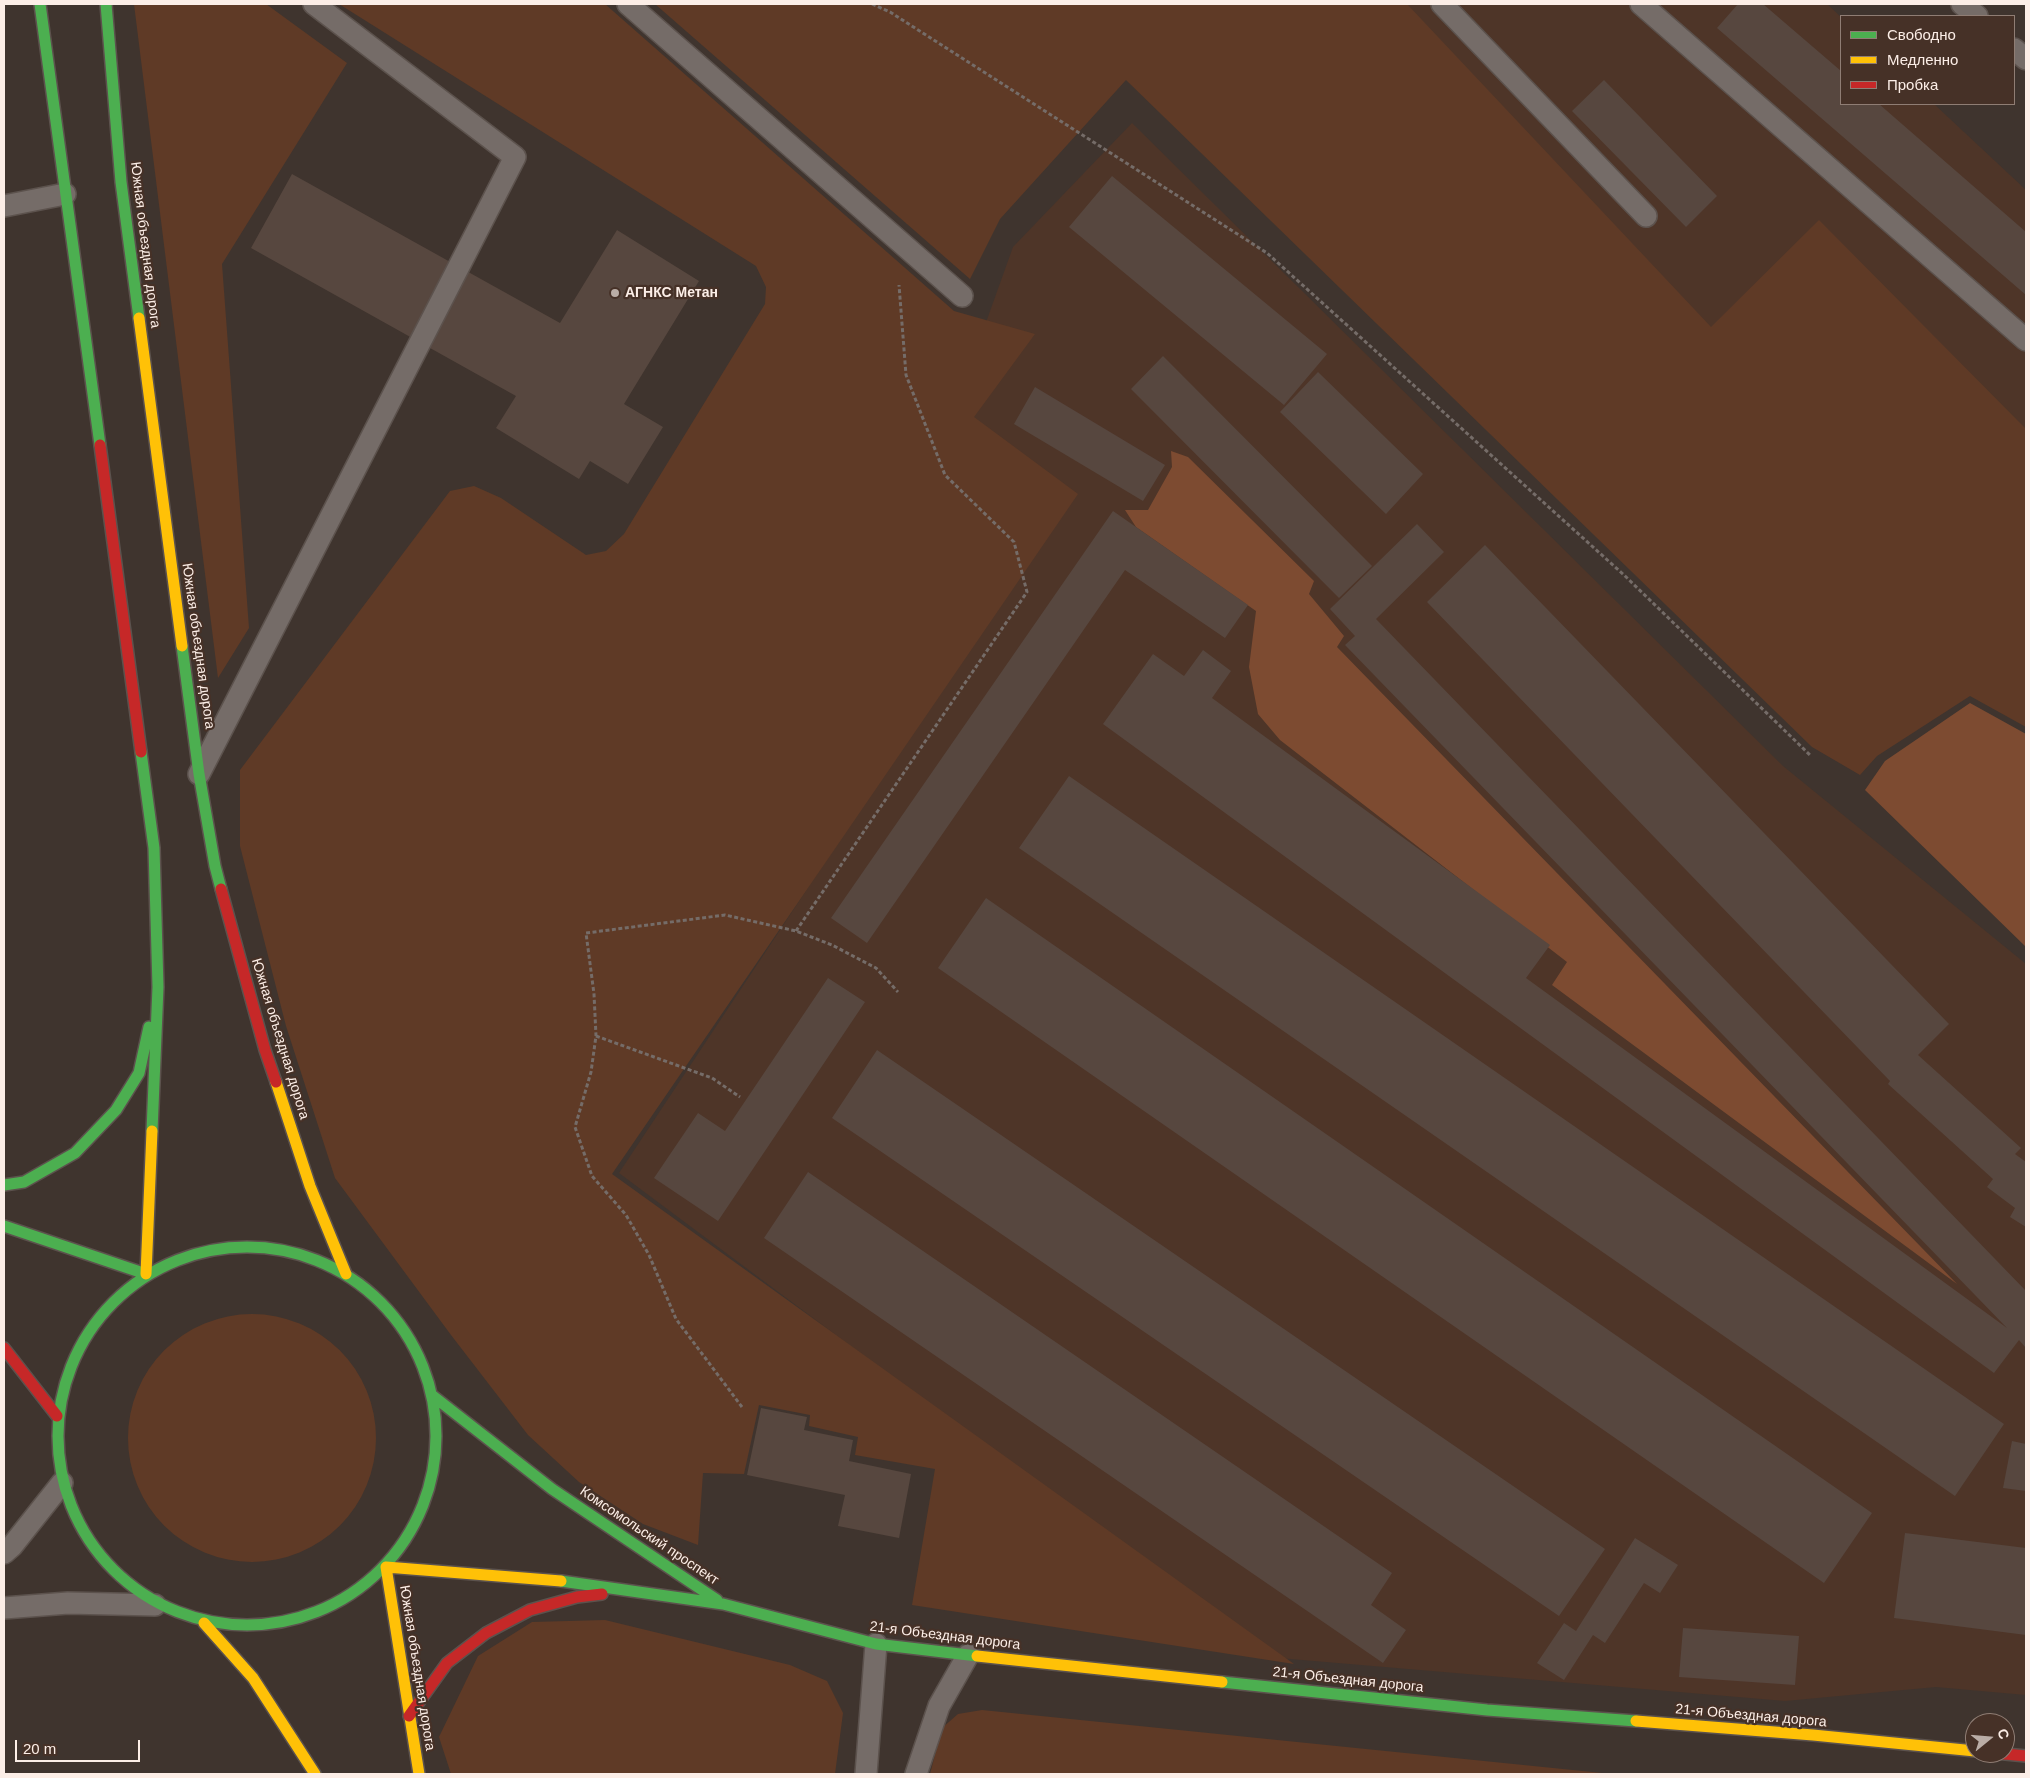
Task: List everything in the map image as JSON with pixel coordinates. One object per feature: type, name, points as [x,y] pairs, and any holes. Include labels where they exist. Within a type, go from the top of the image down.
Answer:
[{"type":"main road","points":[[40,4],[154,848],[158,987],[146,1274]]},
{"type":"main road","name":"Южная объездная дорога","points":[[106,4],[121,182],[200,774],[215,866],[265,1050],[310,1186],[346,1274]]},
{"type":"main road","points":[[4,1185],[24,1182],[75,1154],[116,1110],[139,1073],[158,987]]},
{"type":"main road","points":[[4,1226],[146,1274]]},
{"type":"main road","points":[[246,1246],[298,1253],[346,1274],[386,1306],[396,1320],[415,1348],[433,1396],[436,1457],[420,1516],[386,1567],[334,1607],[270,1627],[204,1623],[155,1605],[96,1554],[62,1484],[56,1416],[72,1360],[103,1312],[146,1274],[194,1253],[246,1246]]},
{"type":"main road","points":[[4,1348],[56,1416]]},
{"type":"main road","name":"Комсомольский проспект","points":[[433,1396],[552,1489],[723,1604]]},
{"type":"main road","name":"Южная объездная дорога","points":[[386,1567],[419,1774]]},
{"type":"main road","name":"Комсомольский проспект","points":[[386,1567],[550,1579],[723,1604]]},
{"type":"main road","points":[[409,1716],[446,1663],[486,1633],[530,1610],[577,1597],[626,1592],[723,1604]]},
{"type":"main road","name":"21-я Объездная дорога","points":[[723,1604],[876,1644],[968,1655],[1487,1710],[1813,1735],[1965,1750]]},
{"type":"main road","points":[[204,1623],[252,1678],[315,1774]]},
{"type":"lane","points":[[200,774],[515,157],[314,4]]},
{"type":"lane","points":[[628,4],[962,296]]},
{"type":"lane","points":[[1442,4],[1646,216]]},
{"type":"lane","points":[[1641,4],[2026,340]]},
{"type":"lane","points":[[1962,4],[1976,15]]},
{"type":"lane","points":[[2015,50],[2026,60]]},
{"type":"lane","points":[[4,206],[65,194]]},
{"type":"lane","points":[[4,1553],[12,1546],[62,1484]]},
{"type":"lane","points":[[4,1608],[68,1603],[155,1605]]},
{"type":"lane","points":[[866,1774],[876,1644]]},
{"type":"lane","points":[[916,1774],[939,1706],[968,1655]]},
{"type":"path","points":[[872,4],[890,12],[1267,253],[1624,575],[1811,756]]},
{"type":"path","points":[[796,931],[1027,592],[1014,542],[945,475],[906,375],[895,237]]},
{"type":"path","points":[[742,1407],[676,1319],[649,1254],[626,1215],[592,1176],[576,1127],[591,1072],[596,1036],[594,994],[586,932],[725,915],[796,931],[832,945],[876,968],[898,992]]},
{"type":"path","points":[[596,1036],[712,1078],[740,1097]]},
{"type":"shaded area","points":[[134,4],[266,4],[347,63],[222,264],[249,628],[218,678]]},
{"type":"shaded area","points":[[339,4],[605,4],[954,311],[1035,334],[974,417],[1078,494],[612,1174],[1294,1664],[912,1605],[935,1469],[855,1455],[858,1437],[809,1426],[810,1415],[759,1405],[744,1474],[703,1473],[698,1545],[643,1524],[579,1482],[528,1435],[451,1335],[335,1178],[286,1026],[240,846],[240,770],[450,491],[474,486],[501,498],[586,555],[606,551],[624,534],[765,304],[766,287],[756,266]]},
{"type":"shaded area","points":[[655,4],[1407,4],[1711,327],[1819,220],[2026,429],[2026,727],[1970,696],[1877,756],[1860,775],[1812,747],[1126,80],[1000,219],[970,279]]},
{"type":"shaded area","points":[[1376,4],[1827,4],[1840,16],[1840,105],[1935,105],[2026,190],[2026,475],[1924,575]]},
{"type":"shaded area","points":[[1132,123],[1783,766],[2026,964],[2026,1695],[1936,1687],[1785,1701],[1267,1657],[619,1173],[1059,509],[951,420],[1013,247]]},
{"type":"shaded area","points":[[1171,451],[1188,457],[1314,581],[1309,594],[1344,636],[1337,647],[1957,1284],[1552,985],[1567,962],[1280,740],[1258,714],[1249,667],[1256,611],[1136,527],[1125,510],[1148,510],[1172,467]]},
{"type":"shaded area","points":[[1970,703],[2026,734],[2026,947],[1865,790],[1885,761]]},
{"type":"shaded area","points":[[252,1314],[276,1316],[299,1323],[321,1335],[340,1350],[355,1369],[367,1391],[374,1414],[376,1438],[374,1462],[367,1485],[355,1507],[340,1526],[321,1541],[299,1553],[276,1560],[252,1562],[228,1560],[205,1553],[183,1541],[164,1526],[149,1507],[137,1485],[130,1462],[128,1438],[130,1414],[137,1391],[149,1369],[164,1350],[183,1335],[205,1323],[228,1316]]},
{"type":"shaded area","points":[[605,1620],[790,1665],[827,1681],[843,1713],[835,1774],[451,1774],[439,1737],[478,1656],[532,1622]]},
{"type":"shaded area","points":[[982,1710],[1612,1774],[930,1774],[942,1728],[958,1714]]},
{"type":"building","points":[[1738,4],[1763,4],[1840,70],[1840,105],[1880,105],[2026,232],[2026,295],[1717,28]]},
{"type":"building","points":[[1604,80],[1717,196],[1686,227],[1572,111]]},
{"type":"building","points":[[292,174],[560,323],[617,230],[699,281],[624,404],[663,427],[628,484],[590,461],[579,479],[496,428],[516,396],[251,248]]},
{"type":"building","points":[[1112,176],[1327,354],[1284,405],[1069,227]]},
{"type":"building","points":[[1163,356],[1372,566],[1339,598],[1131,389]]},
{"type":"building","points":[[1318,372],[1423,474],[1386,514],[1280,412]]},
{"type":"building","points":[[1035,387],[1165,465],[1143,501],[1014,424]]},
{"type":"building","points":[[1113,511],[1248,605],[1225,638],[1125,570],[867,943],[831,918]]},
{"type":"building","points":[[1417,524],[1444,552],[1376,619],[2026,1291],[2026,1348],[2019,1340],[1994,1373],[1103,724],[1153,654],[1184,676],[1203,650],[1231,671],[1212,698],[1550,945],[1526,978],[2007,1328],[1345,645],[1355,636],[1330,609]]},
{"type":"building","points":[[1485,545],[1949,1024],[1918,1055],[2021,1148],[2015,1154],[2026,1162],[2026,1227],[2010,1217],[2015,1208],[1987,1187],[1993,1179],[1888,1084],[1890,1081],[1427,602]]},
{"type":"building","points":[[1069,776],[2004,1424],[1955,1496],[1019,848]]},
{"type":"building","points":[[986,898],[1872,1513],[1824,1583],[938,968]]},
{"type":"building","points":[[828,978],[865,1002],[718,1221],[654,1178],[698,1113],[725,1131]]},
{"type":"building","points":[[877,1050],[1605,1549],[1559,1616],[832,1118]]},
{"type":"building","points":[[808,1172],[1392,1573],[1371,1605],[1406,1630],[1383,1663],[764,1238]]},
{"type":"building","points":[[761,1408],[807,1417],[804,1430],[853,1440],[849,1461],[911,1474],[899,1538],[838,1526],[845,1495],[747,1475]]},
{"type":"building","points":[[2012,1441],[2026,1444],[2026,1491],[2003,1488]]},
{"type":"building","points":[[1905,1533],[2026,1548],[2026,1635],[1894,1618]]},
{"type":"building","points":[[1635,1538],[1678,1565],[1660,1593],[1644,1583],[1605,1643],[1593,1635],[1564,1680],[1537,1663],[1564,1623],[1576,1631]]},
{"type":"building","points":[[1683,1628],[1799,1636],[1795,1685],[1679,1677]]},
{"type":"traffic: fast","points":[[40,4],[100,445]]},
{"type":"traffic: fast","points":[[106,4],[121,182],[139,318]]},
{"type":"traffic: fast","points":[[182,646],[199,774],[215,866],[221,889]]},
{"type":"traffic: fast","points":[[141,752],[154,848],[158,987],[152,1131]]},
{"type":"traffic: fast","points":[[4,1185],[24,1182],[75,1153],[116,1110],[139,1073],[149,1027]]},
{"type":"traffic: fast","points":[[4,1226],[146,1274]]},
{"type":"traffic: fast","points":[[247,1247],[284,1250],[319,1261],[352,1279],[381,1302],[404,1331],[422,1364],[433,1399],[436,1436],[433,1473],[422,1508],[404,1541],[381,1570],[352,1593],[319,1611],[284,1622],[247,1625],[210,1622],[175,1611],[142,1593],[113,1570],[90,1541],[72,1508],[61,1473],[58,1436],[61,1399],[72,1364],[90,1331],[113,1302],[142,1279],[175,1261],[210,1250],[247,1247]]},
{"type":"traffic: fast","points":[[433,1396],[552,1489],[717,1600]]},
{"type":"traffic: fast","points":[[561,1581],[723,1604],[876,1644],[977,1656]]},
{"type":"traffic: fast","points":[[1222,1682],[1487,1710],[1636,1721]]},
{"type":"traffic: slow","points":[[139,318],[182,646]]},
{"type":"traffic: slow","points":[[276,1082],[310,1186],[346,1274]]},
{"type":"traffic: slow","points":[[146,1274],[152,1131]]},
{"type":"traffic: slow","points":[[419,1774],[386,1567],[561,1581]]},
{"type":"traffic: slow","points":[[204,1623],[253,1678],[315,1774]]},
{"type":"traffic: slow","points":[[977,1656],[1222,1682]]},
{"type":"traffic: slow","points":[[1636,1721],[1813,1735],[1965,1750]]},
{"type":"traffic: jam","points":[[100,445],[141,752]]},
{"type":"traffic: jam","points":[[221,889],[265,1050],[276,1082]]},
{"type":"traffic: jam","points":[[4,1348],[57,1416]]},
{"type":"traffic: jam","points":[[409,1716],[447,1663],[486,1633],[530,1610],[577,1597],[602,1594]]},
{"type":"traffic: jam","points":[[2015,1755],[2026,1756]]},
{"type":"place","name":"АГНКС Метан","points":[[615,293]]}]
